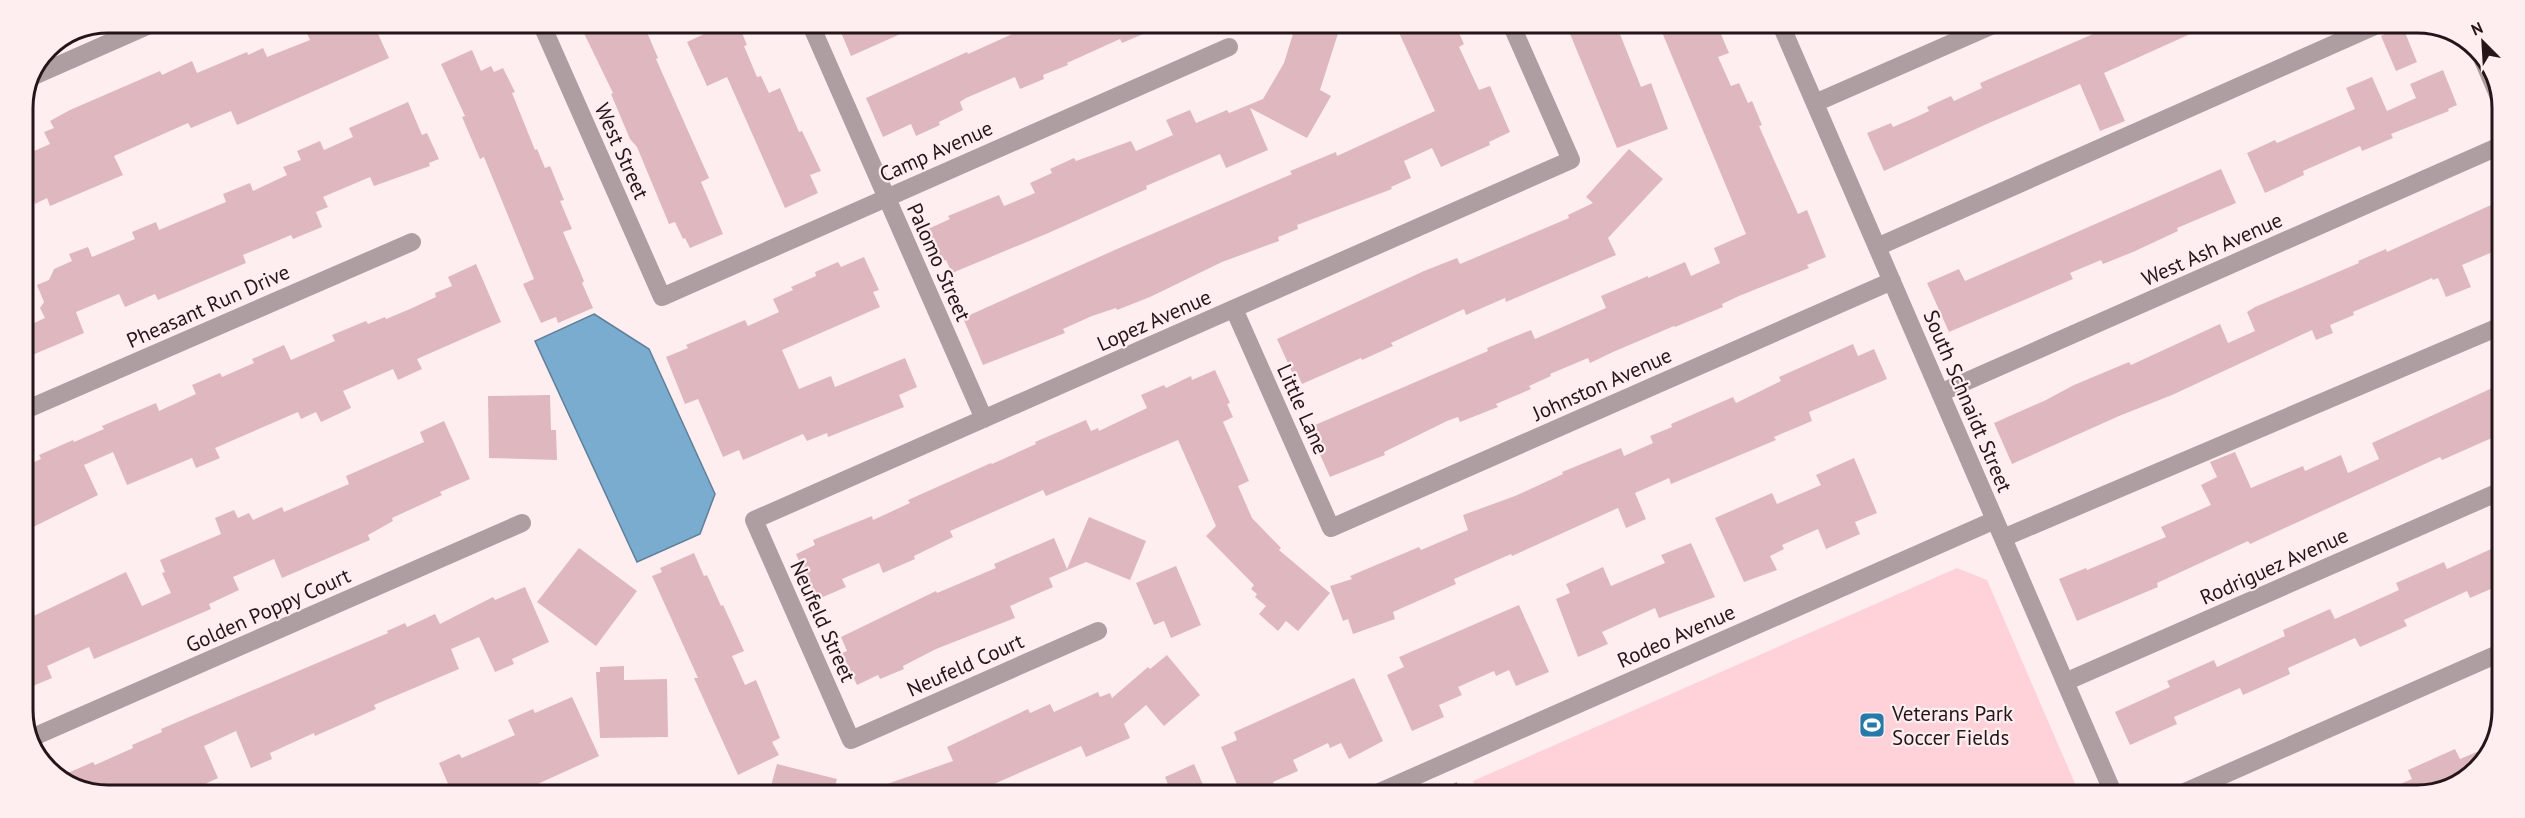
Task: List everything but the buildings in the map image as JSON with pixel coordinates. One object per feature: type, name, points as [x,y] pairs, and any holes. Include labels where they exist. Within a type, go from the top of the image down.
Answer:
[{"type":"street","points":[[43,72],[130,33]]},
{"type":"street","name":"West Street","points":[[545,33],[662,297]]},
{"type":"street","name":"Palomo Street","points":[[814,33],[984,419]]},
{"type":"street","name":"Lopez Avenue","points":[[754,520],[1571,160],[1515,33]]},
{"type":"street","name":"South Schnaidt Street","points":[[1784,33],[2110,785]]},
{"type":"street","points":[[1815,103],[1975,33]]},
{"type":"street","points":[[1877,247],[2361,33]]},
{"type":"street","name":"Camp Avenue","points":[[662,297],[1229,47]]},
{"type":"street","name":"West Ash Avenue","points":[[1940,393],[2492,149]]},
{"type":"street","name":"Pheasant Run Drive","points":[[33,407],[412,242]]},
{"type":"street","name":"Johnston Avenue","points":[[1331,528],[1892,281]]},
{"type":"street","name":"Little Lane","points":[[1234,309],[1331,528]]},
{"type":"street","points":[[2003,538],[2492,330]]},
{"type":"street","name":"Rodriguez Avenue","points":[[2065,682],[2492,495]]},
{"type":"street","name":"Neufeld Street","points":[[754,520],[851,740]]},
{"type":"street","name":"Rodeo Avenue","points":[[1395,785],[1995,520]]},
{"type":"street","name":"Golden Poppy Court","points":[[38,735],[522,523]]},
{"type":"street","name":"Neufeld Court","points":[[851,740],[1098,631]]},
{"type":"street","points":[[2201,785],[2492,657]]},
{"type":"shaded area","points":[[1957,568],[1987,580],[2076,785],[1475,785],[1473,781]]},
{"type":"water","points":[[594,314],[649,349],[715,494],[700,534],[637,562],[535,341]]},
{"type":"place","name":"Veterans Park Soccer Fields","points":[[1872,725]]}]
